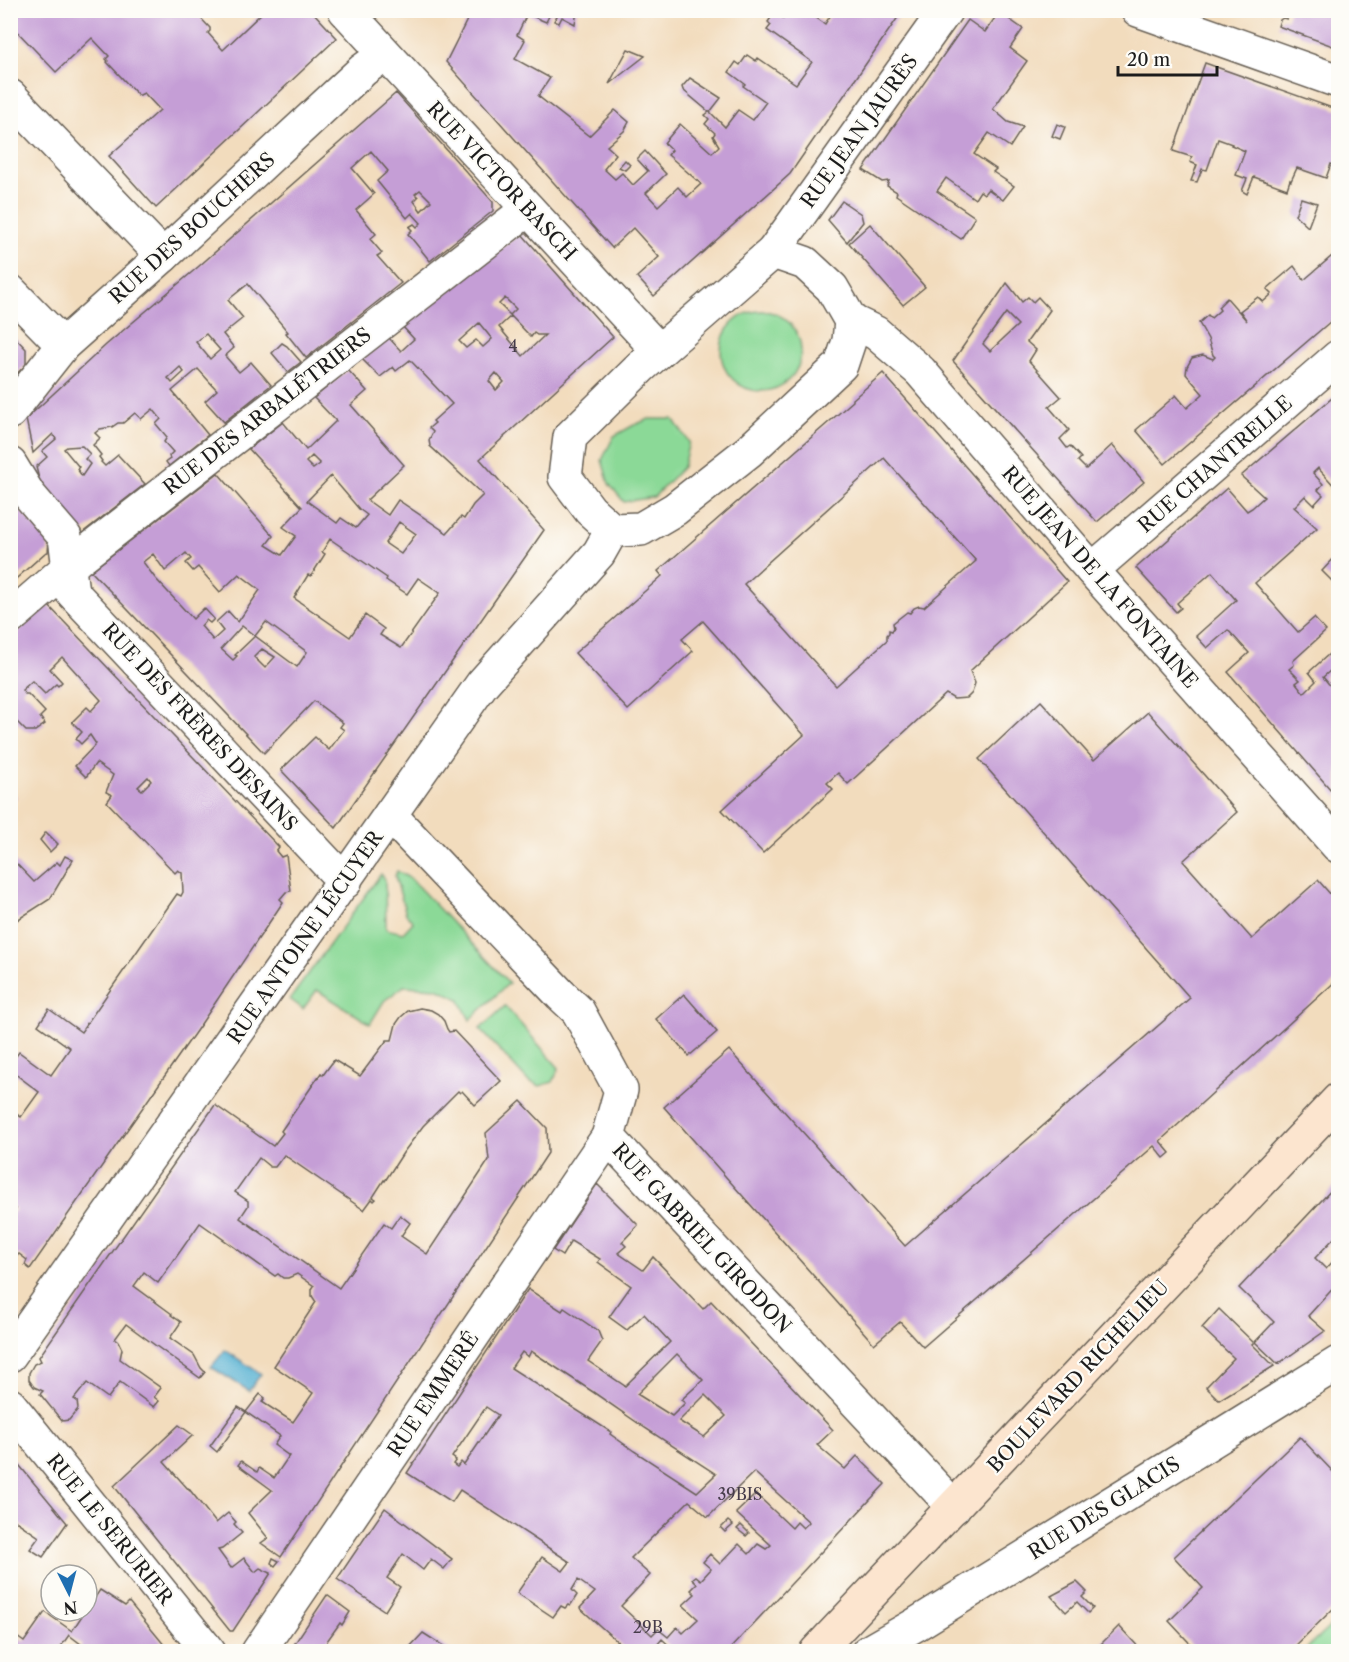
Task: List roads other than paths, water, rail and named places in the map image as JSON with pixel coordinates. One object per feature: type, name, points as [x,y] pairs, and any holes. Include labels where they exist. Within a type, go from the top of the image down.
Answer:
[{"type":"main road","name":"BOULEVARD RICHELIEU","points":[[816,1652],[1338,1100]]},
{"type":"street","name":"RUE VICTOR BASCH","points":[[345,10],[659,351]]},
{"type":"street","name":"RUE JEAN JAURÈS","points":[[612,530],[590,510],[565,477],[570,437],[659,351],[773,252],[945,10]]},
{"type":"street","points":[[1138,10],[1338,81]]},
{"type":"street","name":"RUE DES BOUCHERS","points":[[10,412],[63,345],[163,256],[363,70],[385,54]]},
{"type":"street","points":[[10,96],[163,256]]},
{"type":"street","name":"RUE DES ARBALÉTRIERS","points":[[10,618],[69,566],[528,209]]},
{"type":"street","points":[[612,530],[641,529],[675,509],[749,451],[841,365],[849,341],[851,321],[832,288],[805,263],[773,252]]},
{"type":"street","points":[[10,291],[63,345]]},
{"type":"street","name":"RUE JEAN DE LA FONTAINE","points":[[851,321],[876,333],[920,371],[1092,570],[1338,846]]},
{"type":"street","name":"RUE CHANTRELLE","points":[[1092,570],[1338,357]]},
{"type":"street","points":[[10,464],[29,495],[65,537],[69,566]]},
{"type":"street","name":"RUE ANTOINE LÉCUYER","points":[[10,1355],[483,684],[599,553],[612,530]]},
{"type":"street","name":"RUE DES FRÈRES DESAINS","points":[[69,566],[72,592],[345,882]]},
{"type":"street","name":"RUE GABRIEL GIRODON","points":[[390,815],[578,1011],[621,1090],[608,1137],[954,1507]]},
{"type":"street","name":"RUE EMMERÉ","points":[[258,1652],[608,1137]]},
{"type":"street","name":"RUE DES GLACIS","points":[[868,1652],[1338,1363]]},
{"type":"street","name":"RUE LE SERURIER","points":[[10,1405],[209,1652]]},
{"type":"water","points":[[225,1350],[261,1374],[249,1391],[211,1367]]}]
